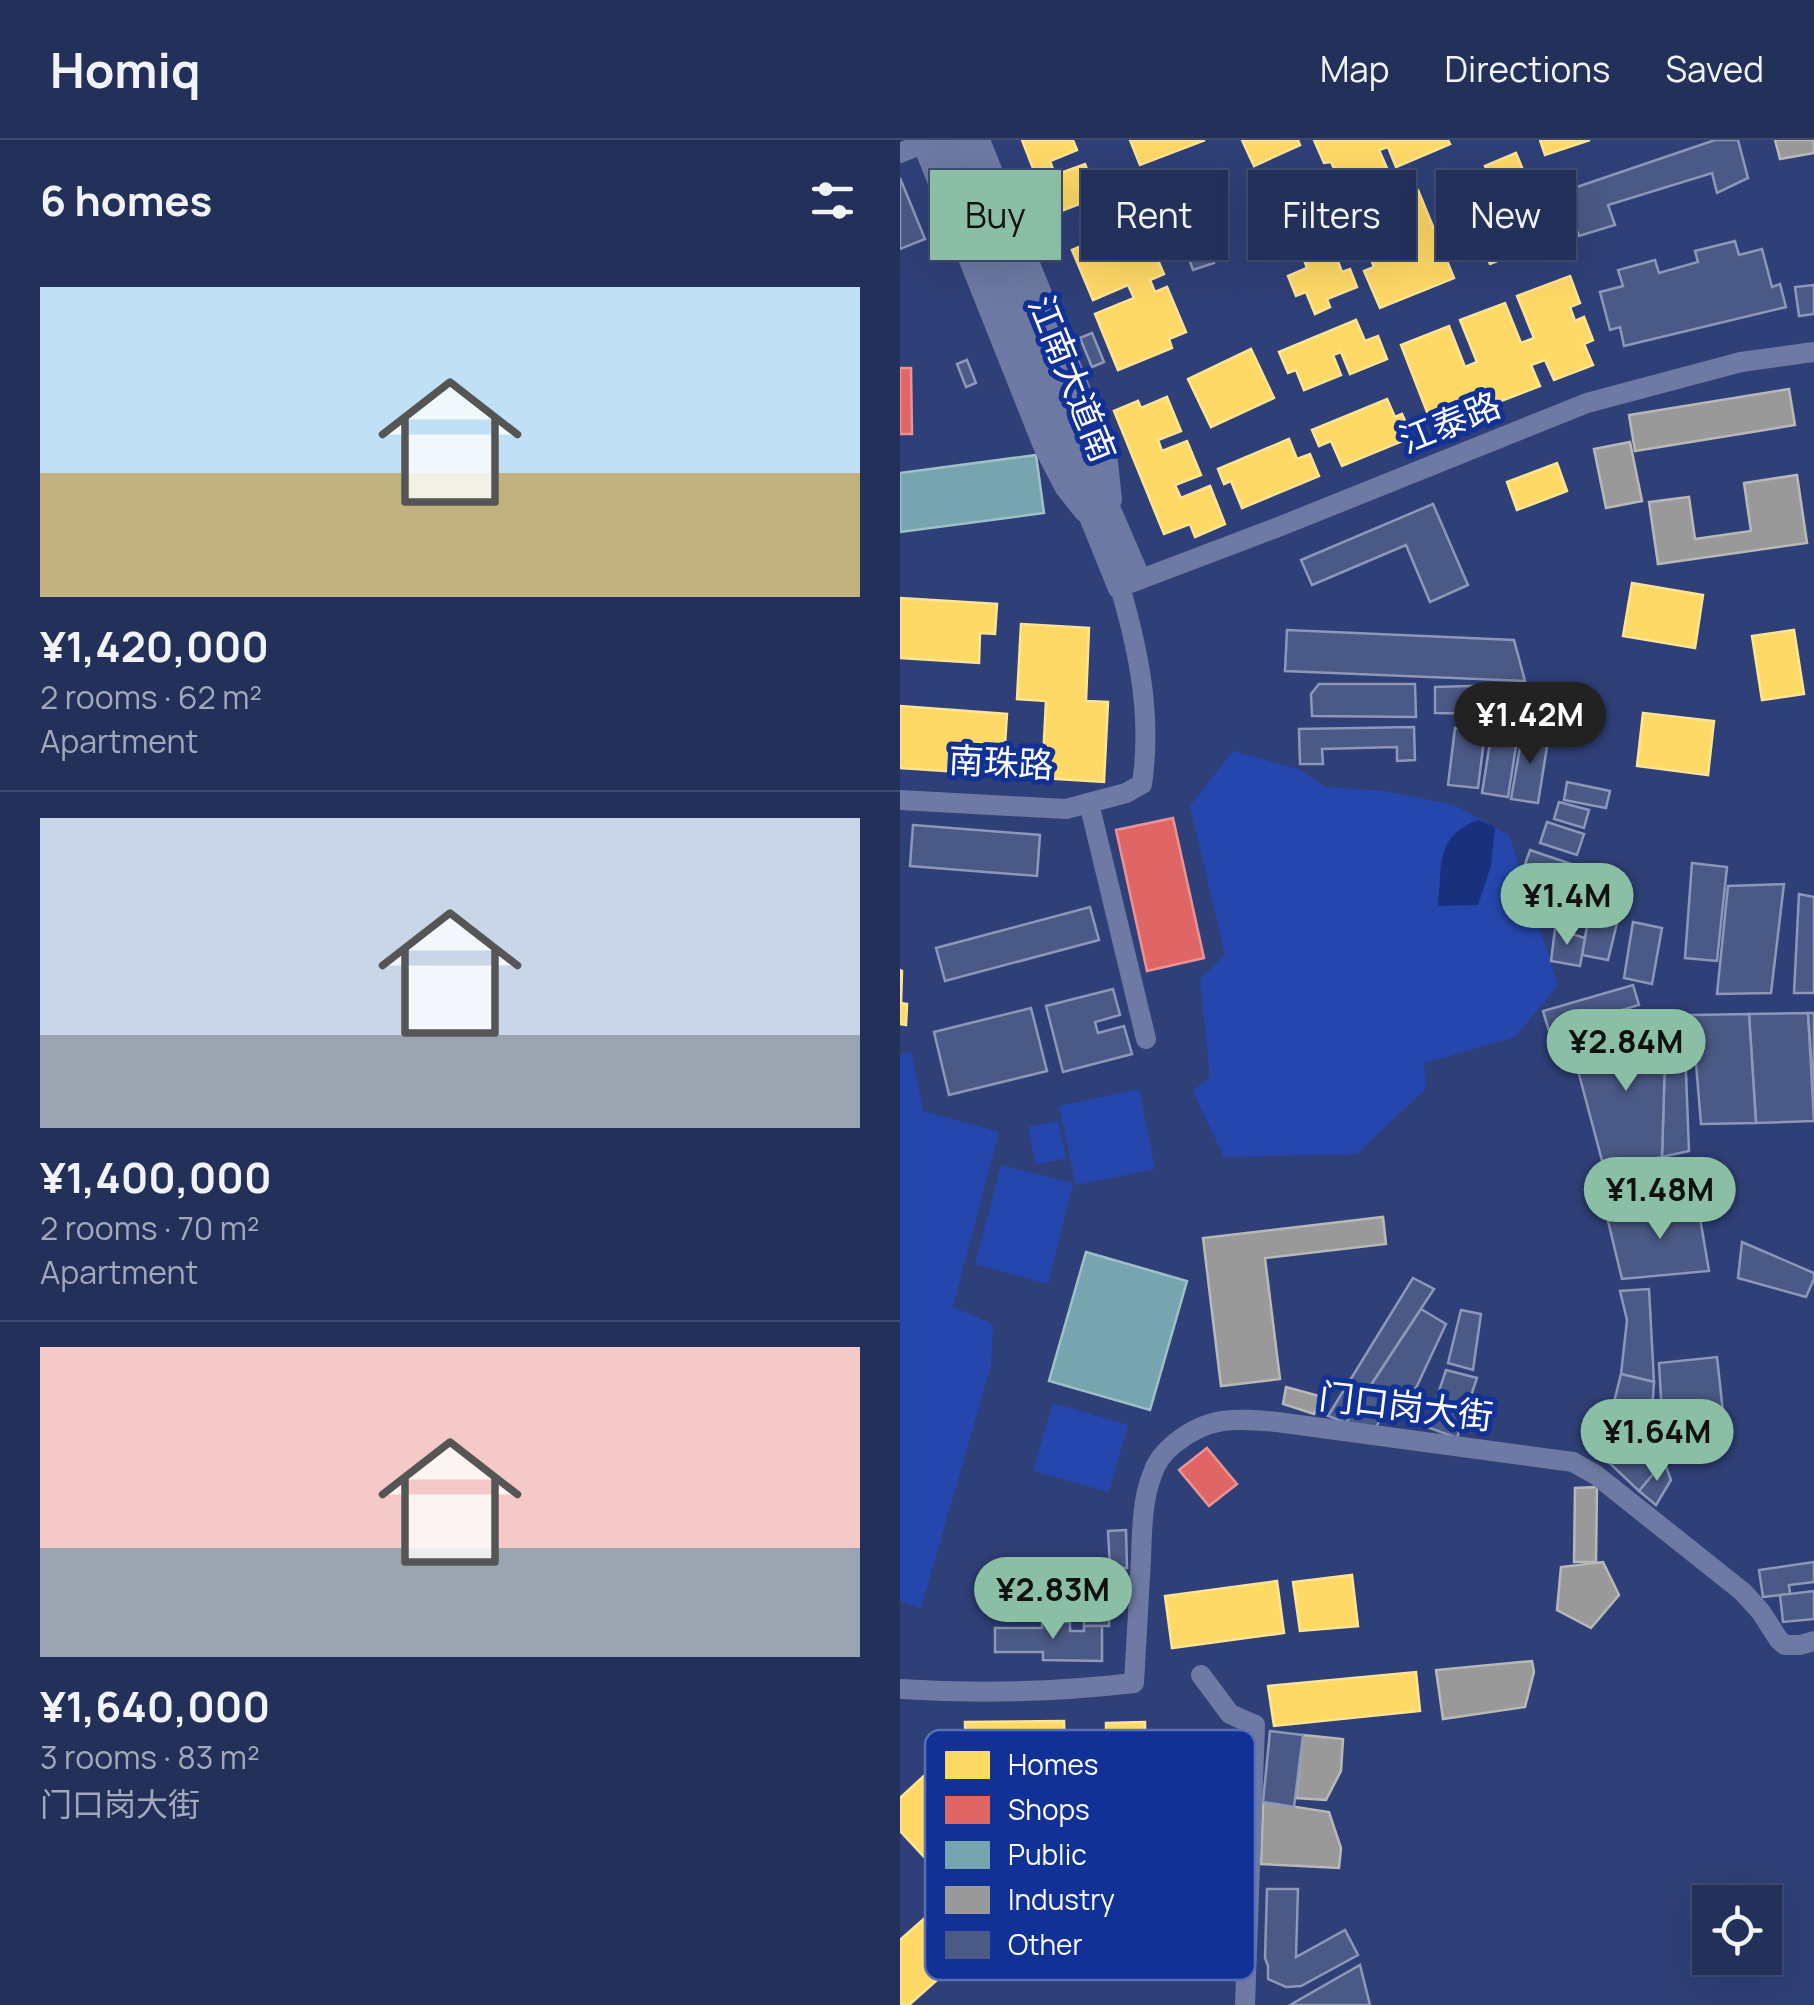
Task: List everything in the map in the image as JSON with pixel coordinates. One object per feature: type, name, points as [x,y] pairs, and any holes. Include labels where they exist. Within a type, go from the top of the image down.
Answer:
[{"type":"main road","name":"江南大道南","points":[[928,141],[1057,408],[1130,583]]},
{"type":"street","name":"江南大道南","points":[[960,140],[1057,408]]},
{"type":"street","points":[[980,140],[1057,408],[1108,462],[1103,519]]},
{"type":"street","points":[[900,153],[928,141]]},
{"type":"street","name":"江泰路","points":[[1130,583],[1587,404],[1741,362],[1814,352]]},
{"type":"street","points":[[1130,583],[1146,742],[1142,784],[1126,794],[1089,804],[1146,1039]]},
{"type":"street","name":"南珠路","points":[[900,789],[1064,798],[1089,804]]},
{"type":"street","name":"南珠路","points":[[900,800],[1066,809],[1089,804]]},
{"type":"street","name":"门口岗大街","points":[[900,1689],[1009,1692],[1134,1683],[1150,1478],[1157,1462],[1178,1440],[1195,1428],[1227,1420],[1276,1422],[1572,1462],[1596,1475],[1727,1578],[1762,1612],[1785,1645],[1814,1641]]},
{"type":"street","points":[[1201,1676],[1230,1714],[1255,1725],[1255,1730]]},
{"type":"street","points":[[1245,2005],[1246,1980]]},
{"type":"shaded area","points":[[1233,751],[1301,770],[1325,787],[1385,791],[1454,805],[1509,835],[1558,985],[1515,1037],[1424,1063],[1426,1088],[1357,1154],[1224,1157],[1193,1091],[1210,1077],[1200,979],[1225,955],[1190,806]]},
{"type":"shaded area","points":[[1478,820],[1495,827],[1491,866],[1478,905],[1438,906],[1447,844],[1464,827]]},
{"type":"shaded area","points":[[911,1051],[923,1111],[999,1132],[953,1307],[993,1324],[991,1365],[921,1608],[900,1601],[900,1055]]},
{"type":"shaded area","points":[[1139,1089],[1155,1169],[1076,1185],[1059,1106]]},
{"type":"shaded area","points":[[1058,1121],[1066,1158],[1036,1165],[1028,1127]]},
{"type":"shaded area","points":[[1001,1165],[1073,1183],[1048,1284],[975,1264]]},
{"type":"shaded area","points":[[1053,1403],[1128,1425],[1109,1492],[1033,1471]]},
{"type":"building: Homes","points":[[1022,140],[1073,140],[1077,150],[1050,161],[1053,170],[1034,170]]},
{"type":"building: Homes","points":[[1130,140],[1205,140],[1140,165]]},
{"type":"building: Homes","points":[[1242,140],[1298,140],[1300,145],[1254,166]]},
{"type":"building: Homes","points":[[1314,140],[1448,140],[1450,144],[1396,167],[1388,147],[1379,150],[1387,168],[1382,170],[1335,170],[1331,162],[1324,163]]},
{"type":"building: Homes","points":[[1540,140],[1590,140],[1545,155]]},
{"type":"building: Homes","points":[[1516,153],[1523,170],[1487,170],[1485,166]]},
{"type":"building: Homes","points":[[1085,164],[1087,170],[1081,170],[1081,204],[1061,211],[1061,173]]},
{"type":"building: Homes","points":[[1416,191],[1436,234],[1436,260],[1447,260],[1454,278],[1380,308],[1364,271],[1374,267],[1371,260],[1416,260]]},
{"type":"building: Homes","points":[[1081,246],[1081,260],[1158,260],[1164,274],[1150,280],[1155,292],[1167,287],[1186,332],[1169,339],[1172,348],[1118,370],[1095,314],[1134,298],[1128,285],[1093,300],[1072,250]]},
{"type":"building: Homes","points":[[1304,260],[1338,260],[1342,272],[1350,269],[1357,287],[1327,299],[1330,307],[1315,314],[1306,292],[1296,296],[1288,276],[1307,268]]},
{"type":"building: Homes","points":[[1570,276],[1580,303],[1570,307],[1575,321],[1584,317],[1593,340],[1584,344],[1593,365],[1554,380],[1545,360],[1531,365],[1540,386],[1491,405],[1484,387],[1476,390],[1484,411],[1434,430],[1401,345],[1449,326],[1465,367],[1477,362],[1460,320],[1505,303],[1521,343],[1534,338],[1517,296]]},
{"type":"building: Homes","points":[[1356,320],[1365,341],[1378,336],[1387,359],[1350,374],[1341,352],[1333,355],[1341,375],[1304,390],[1296,370],[1288,373],[1279,352]]},
{"type":"building: Homes","points":[[1251,349],[1274,398],[1211,427],[1188,379]]},
{"type":"building: Homes","points":[[1167,397],[1181,431],[1158,440],[1162,451],[1187,441],[1201,475],[1175,485],[1181,498],[1210,486],[1225,524],[1195,537],[1190,524],[1164,534],[1114,411],[1138,401],[1141,408]]},
{"type":"building: Homes","points":[[1387,399],[1395,417],[1402,414],[1412,437],[1342,466],[1331,441],[1319,446],[1312,430]]},
{"type":"building: Homes","points":[[1289,439],[1297,459],[1310,454],[1319,476],[1242,508],[1231,481],[1224,484],[1218,469]]},
{"type":"building: Homes","points":[[1557,463],[1567,491],[1517,510],[1507,482]]},
{"type":"building: Homes","points":[[1632,583],[1703,595],[1695,648],[1623,636]]},
{"type":"building: Homes","points":[[900,598],[997,604],[995,634],[980,633],[979,663],[900,658]]},
{"type":"building: Homes","points":[[1021,624],[1089,628],[1086,701],[1108,702],[1104,782],[1042,778],[1046,701],[1017,699]]},
{"type":"building: Homes","points":[[1794,630],[1804,694],[1762,700],[1752,636]]},
{"type":"building: Homes","points":[[900,706],[1007,714],[1003,775],[900,768]]},
{"type":"building: Homes","points":[[1643,713],[1714,721],[1708,775],[1637,766]]},
{"type":"building: Homes","points":[[900,970],[901,1003],[907,1004],[906,1025],[900,1024]]},
{"type":"building: Homes","points":[[1352,1575],[1358,1626],[1300,1631],[1293,1582]]},
{"type":"building: Homes","points":[[1277,1581],[1284,1633],[1172,1648],[1165,1596]]},
{"type":"building: Homes","points":[[1416,1672],[1420,1711],[1274,1726],[1268,1686]]},
{"type":"building: Homes","points":[[1064,1721],[1064,1730],[965,1730],[965,1722]]},
{"type":"building: Homes","points":[[1145,1722],[1145,1730],[1106,1730],[1106,1723]]},
{"type":"building: Homes","points":[[925,1775],[925,1858],[900,1831],[900,1798]]},
{"type":"building: Homes","points":[[925,1918],[925,1980],[937,1980],[909,2005],[900,2005],[900,1940]]},
{"type":"building: Shops","points":[[900,368],[911,368],[912,434],[900,434]]},
{"type":"building: Shops","points":[[1173,818],[1204,958],[1147,971],[1116,830]]},
{"type":"building: Shops","points":[[1207,1448],[1237,1484],[1209,1506],[1179,1470]]},
{"type":"building: Public","points":[[1036,455],[1044,513],[900,532],[900,473]]},
{"type":"building: Public","points":[[1086,1252],[1187,1281],[1150,1410],[1049,1381]]},
{"type":"building: Industry","points":[[1775,140],[1814,140],[1814,153],[1780,159]]},
{"type":"building: Industry","points":[[1789,389],[1795,425],[1635,451],[1629,415]]},
{"type":"building: Industry","points":[[1630,442],[1642,501],[1606,508],[1594,449]]},
{"type":"building: Industry","points":[[1797,475],[1807,543],[1658,564],[1649,502],[1689,497],[1695,539],[1751,531],[1744,483]]},
{"type":"building: Industry","points":[[1383,1217],[1386,1244],[1265,1258],[1280,1379],[1221,1386],[1203,1238]]},
{"type":"building: Industry","points":[[1286,1387],[1323,1397],[1314,1414],[1283,1404]]},
{"type":"building: Industry","points":[[1597,1487],[1596,1562],[1574,1562],[1575,1488]]},
{"type":"building: Industry","points":[[1603,1562],[1619,1595],[1591,1628],[1557,1610],[1561,1567]]},
{"type":"building: Industry","points":[[1532,1661],[1534,1672],[1525,1707],[1443,1719],[1436,1670]]},
{"type":"building: Industry","points":[[1303,1735],[1343,1739],[1341,1771],[1326,1800],[1296,1798]]},
{"type":"building: Industry","points":[[1263,1802],[1329,1812],[1341,1848],[1339,1868],[1261,1864]]},
{"type":"building: Other","points":[[1715,140],[1738,140],[1748,178],[1717,193],[1712,173],[1608,205],[1615,225],[1579,236],[1576,187]]},
{"type":"building: Other","points":[[900,178],[925,239],[900,249]]},
{"type":"building: Other","points":[[1735,241],[1739,255],[1762,249],[1772,287],[1780,284],[1786,307],[1624,346],[1620,327],[1610,330],[1600,292],[1623,286],[1618,270],[1655,260],[1659,273],[1698,262],[1695,251]]},
{"type":"building: Other","points":[[1189,260],[1213,260],[1214,263],[1193,270]]},
{"type":"building: Other","points":[[1814,285],[1814,314],[1799,316],[1795,287]]},
{"type":"building: Other","points":[[1092,333],[1104,362],[1092,367],[1080,338]]},
{"type":"building: Other","points":[[967,360],[976,383],[966,387],[957,364]]},
{"type":"building: Other","points":[[1433,504],[1468,585],[1430,602],[1406,545],[1312,585],[1301,560]]},
{"type":"building: Other","points":[[1287,630],[1514,640],[1525,681],[1285,671]]},
{"type":"building: Other","points":[[1319,684],[1415,684],[1416,717],[1312,716],[1311,694]]},
{"type":"building: Other","points":[[1505,685],[1504,714],[1435,713],[1435,687]]},
{"type":"building: Other","points":[[1414,727],[1415,760],[1397,761],[1397,747],[1322,749],[1323,764],[1300,764],[1299,729]]},
{"type":"building: Other","points":[[1455,728],[1485,732],[1478,788],[1448,785]]},
{"type":"building: Other","points":[[1492,730],[1518,734],[1508,797],[1482,793]]},
{"type":"building: Other","points":[[1523,730],[1549,734],[1538,803],[1511,799]]},
{"type":"building: Other","points":[[1567,782],[1610,791],[1606,808],[1564,800]]},
{"type":"building: Other","points":[[1559,802],[1589,810],[1584,828],[1554,819]]},
{"type":"building: Other","points":[[1547,822],[1584,834],[1577,855],[1540,843]]},
{"type":"building: Other","points":[[913,825],[1040,835],[1037,876],[910,866]]},
{"type":"building: Other","points":[[1530,850],[1586,869],[1579,889],[1523,870]]},
{"type":"building: Other","points":[[1692,863],[1727,867],[1717,961],[1685,958]]},
{"type":"building: Other","points":[[1784,884],[1771,993],[1717,994],[1728,886]]},
{"type":"building: Other","points":[[1799,894],[1814,897],[1814,993],[1794,993]]},
{"type":"building: Other","points":[[1090,907],[1099,940],[945,981],[936,948]]},
{"type":"building: Other","points":[[1590,909],[1619,915],[1608,960],[1582,955]]},
{"type":"building: Other","points":[[1633,922],[1662,928],[1652,984],[1624,978]]},
{"type":"building: Other","points":[[1555,929],[1585,938],[1580,966],[1551,961]]},
{"type":"building: Other","points":[[1633,985],[1639,1005],[1549,1031],[1543,1011]]},
{"type":"building: Other","points":[[1113,989],[1120,1015],[1095,1022],[1098,1033],[1124,1026],[1132,1054],[1063,1072],[1046,1006]]},
{"type":"building: Other","points":[[1031,1008],[1047,1071],[949,1095],[934,1032]]},
{"type":"building: Other","points":[[1808,1013],[1814,1121],[1756,1123],[1749,1014]]},
{"type":"building: Other","points":[[1808,1013],[1814,1013],[1814,1099]]},
{"type":"building: Other","points":[[1749,1014],[1756,1123],[1701,1124],[1692,1015]]},
{"type":"building: Other","points":[[1684,1021],[1689,1151],[1662,1157],[1666,1025]]},
{"type":"building: Other","points":[[1666,1025],[1662,1157],[1604,1168],[1572,1048]]},
{"type":"building: Other","points":[[1691,1170],[1697,1200],[1608,1221],[1599,1190]]},
{"type":"building: Other","points":[[1697,1200],[1709,1271],[1622,1279],[1608,1221]]},
{"type":"building: Other","points":[[1742,1242],[1814,1273],[1806,1297],[1738,1278]]},
{"type":"building: Other","points":[[1413,1278],[1434,1289],[1346,1423],[1328,1416]]},
{"type":"building: Other","points":[[1649,1289],[1654,1382],[1621,1374],[1627,1320],[1620,1291]]},
{"type":"building: Other","points":[[1421,1309],[1446,1324],[1416,1388],[1394,1395],[1375,1429],[1346,1423]]},
{"type":"building: Other","points":[[1461,1310],[1481,1314],[1473,1370],[1448,1363]]},
{"type":"building: Other","points":[[1717,1357],[1723,1412],[1662,1416],[1659,1363]]},
{"type":"building: Other","points":[[1446,1370],[1477,1378],[1457,1438],[1427,1427]]},
{"type":"building: Other","points":[[1621,1374],[1654,1382],[1650,1441],[1664,1461],[1639,1491],[1601,1455]]},
{"type":"building: Other","points":[[1664,1461],[1671,1480],[1656,1505],[1639,1491]]},
{"type":"building: Other","points":[[1126,1530],[1127,1568],[1110,1568],[1108,1531]]},
{"type":"building: Other","points":[[1067,1559],[1088,1559],[1088,1568],[1110,1568],[1109,1626],[1084,1626],[1084,1617],[1067,1617]]},
{"type":"building: Other","points":[[1814,1562],[1814,1582],[1789,1585],[1790,1594],[1763,1597],[1759,1570]]},
{"type":"building: Other","points":[[1814,1591],[1814,1619],[1783,1622],[1780,1595]]},
{"type":"building: Other","points":[[1042,1622],[1070,1622],[1070,1631],[1102,1626],[1102,1661],[1043,1660],[1043,1652],[995,1652],[995,1628],[1042,1628]]},
{"type":"building: Other","points":[[1270,1731],[1303,1735],[1294,1807],[1263,1802]]},
{"type":"building: Other","points":[[1267,1889],[1298,1889],[1296,1957],[1345,1930],[1358,1955],[1301,1986],[1286,1987],[1268,1979]]},
{"type":"building: Other","points":[[1360,1965],[1370,2005],[1290,2005]]}]
